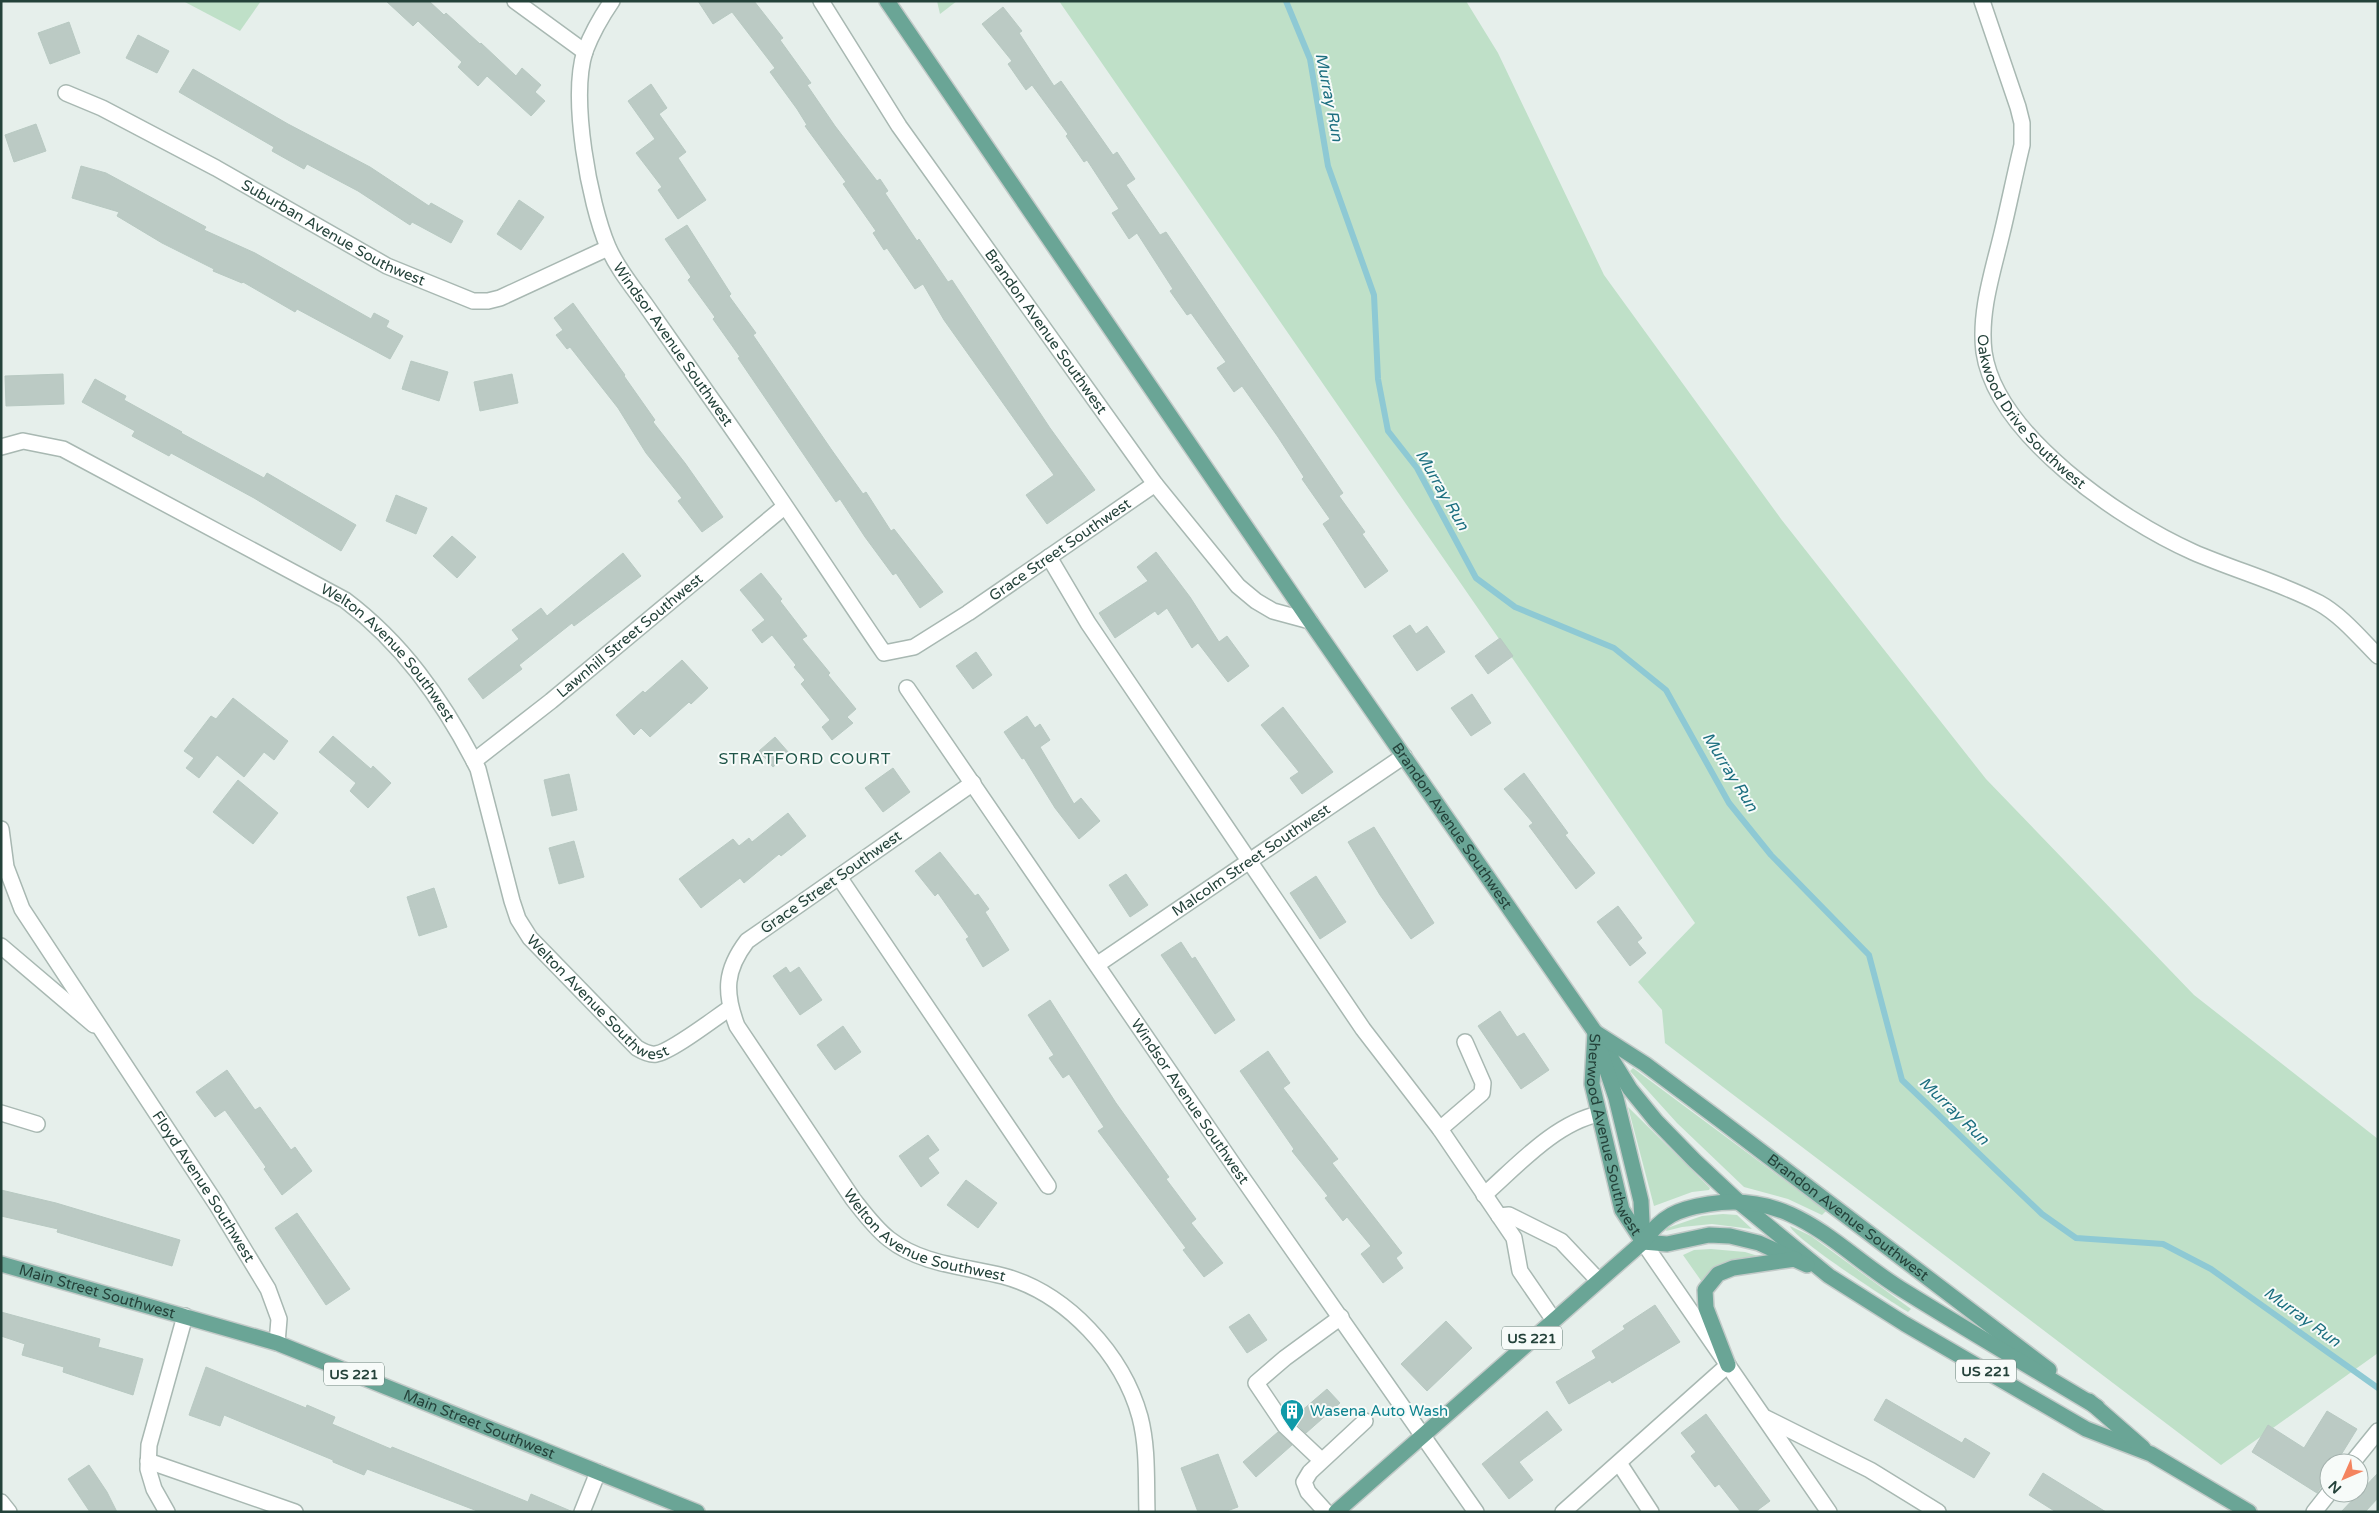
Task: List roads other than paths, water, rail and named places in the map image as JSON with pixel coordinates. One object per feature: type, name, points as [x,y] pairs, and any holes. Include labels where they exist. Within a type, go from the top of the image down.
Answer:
[{"type":"main road","name":"Brandon Avenue Southwest","points":[[886,1],[1310,621],[1595,1032],[1630,1089],[1656,1121],[1695,1162],[1740,1203],[1829,1276],[1905,1324],[2086,1429],[2151,1454],[2249,1512]]},
{"type":"main road","name":"Brandon Avenue Southwest","points":[[1595,1032],[1645,1064],[1712,1114],[2097,1407],[2151,1454]]},
{"type":"main road","name":"Sherwood Avenue Southwest","points":[[1595,1032],[1592,1084],[1598,1114],[1622,1210],[1642,1242]]},
{"type":"main road","name":"Sherwood Avenue Southwest","points":[[1595,1032],[1616,1098],[1641,1201],[1642,1242]]},
{"type":"main road","name":"Brandon Avenue Southwest","points":[[1642,1242],[1655,1226],[1670,1214],[1694,1207],[1740,1203],[1768,1206],[1795,1216],[1818,1228],[1900,1289],[2097,1407]]},
{"type":"main road","name":"US 221","points":[[1336,1512],[1642,1242],[1667,1244],[1709,1235],[1730,1236],[1758,1243],[1796,1259],[1829,1276]]},
{"type":"main road","points":[[1728,1365],[1706,1308],[1705,1290],[1718,1274],[1733,1268],[1796,1259]]},
{"type":"main road","name":"Main Street Southwest","points":[[1,1264],[277,1343],[697,1512]]},
{"type":"street","points":[[515,1],[585,52]]},
{"type":"street","name":"Windsor Avenue Southwest","points":[[612,1],[596,25],[585,52],[580,74],[580,106],[586,158],[599,223],[608,248],[629,282],[884,654]]},
{"type":"street","name":"Brandon Avenue Southwest","points":[[820,1],[899,126],[1155,484],[1238,586],[1256,601],[1273,611],[1310,621]]},
{"type":"street","name":"Oakwood Drive Southwest","points":[[1982,1],[2022,124],[2022,145],[1987,292],[1984,328],[1986,359],[1990,374],[2000,395],[2019,422],[2047,452],[2105,502],[2143,526],[2192,552],[2279,585],[2320,604],[2358,635],[2378,656]]},
{"type":"street","name":"Suburban Avenue Southwest","points":[[66,93],[102,108],[216,168],[387,266],[473,301],[488,301],[500,298],[608,248]]},
{"type":"street","name":"Welton Avenue Southwest","points":[[1,447],[23,442],[62,450],[345,600],[372,620],[396,643],[426,680],[474,761],[518,919],[530,938],[637,1048],[645,1053],[656,1054],[677,1043],[730,1008],[737,1026],[853,1199],[872,1224],[889,1239],[910,1252],[933,1261],[1004,1276],[1038,1291],[1064,1307],[1102,1345],[1132,1392],[1140,1418],[1146,1452],[1147,1512]]},
{"type":"street","name":"Grace Street Southwest","points":[[884,654],[914,647],[968,614],[1155,484]]},
{"type":"street","name":"Lawnhill Street Southwest","points":[[474,761],[551,700],[784,507]]},
{"type":"street","points":[[1049,557],[1088,623],[1363,1029],[1440,1129],[1514,1238],[1520,1271],[1553,1319]]},
{"type":"street","name":"Windsor Avenue Southwest","points":[[907,688],[1098,964],[1239,1173],[1476,1512]]},
{"type":"street","name":"Malcolm Street Southwest","points":[[1098,964],[1404,756]]},
{"type":"street","name":"Grace Street Southwest","points":[[730,1008],[730,974],[736,956],[747,941],[974,783]]},
{"type":"street","points":[[1,830],[6,867],[22,909],[109,1038]]},
{"type":"street","points":[[839,877],[1048,1186]]},
{"type":"street","points":[[1,946],[109,1038]]},
{"type":"street","name":"Floyd Avenue Southwest","points":[[109,1038],[218,1205],[268,1290],[279,1319],[277,1343]]},
{"type":"street","points":[[1440,1129],[1482,1093],[1483,1083],[1465,1042]]},
{"type":"street","points":[[1,1113],[37,1124]]},
{"type":"street","points":[[1484,1196],[1542,1142],[1587,1116],[1598,1114]]},
{"type":"street","points":[[1499,1216],[1509,1215],[1561,1241],[1598,1280]]},
{"type":"street","name":"Sherwood Avenue Southwest","points":[[1642,1242],[1766,1417],[1829,1512]]},
{"type":"street","points":[[167,1512],[154,1489],[148,1461],[149,1445],[185,1316]]},
{"type":"street","points":[[1321,1460],[1285,1426],[1256,1383],[1285,1358],[1340,1317]]},
{"type":"street","points":[[1563,1512],[1728,1365]]},
{"type":"street","points":[[1766,1417],[1870,1470],[1938,1512]]},
{"type":"street","points":[[1326,1512],[1308,1492],[1304,1482],[1321,1460],[1365,1421]]},
{"type":"street","points":[[2360,1453],[2378,1431]]},
{"type":"street","points":[[148,1461],[295,1512]]},
{"type":"street","points":[[1619,1463],[1652,1512]]},
{"type":"street","points":[[582,1512],[598,1472]]},
{"type":"street","points":[[1,1502],[9,1512]]},
{"type":"waterway","name":"Murray Run","points":[[1286,1],[1310,59],[1328,166],[1374,295],[1378,379],[1388,431],[1417,468],[1476,578],[1515,607],[1614,648],[1666,690],[1729,803],[1771,855],[1869,955],[1902,1080],[2042,1214],[2076,1238],[2163,1244],[2211,1269],[2378,1388]]},
{"type":"place","name":"Wasena Auto Wash","points":[[1292,1432]]},
{"type":"district","name":"STRATFORD COURT","points":[[805,759]]}]
